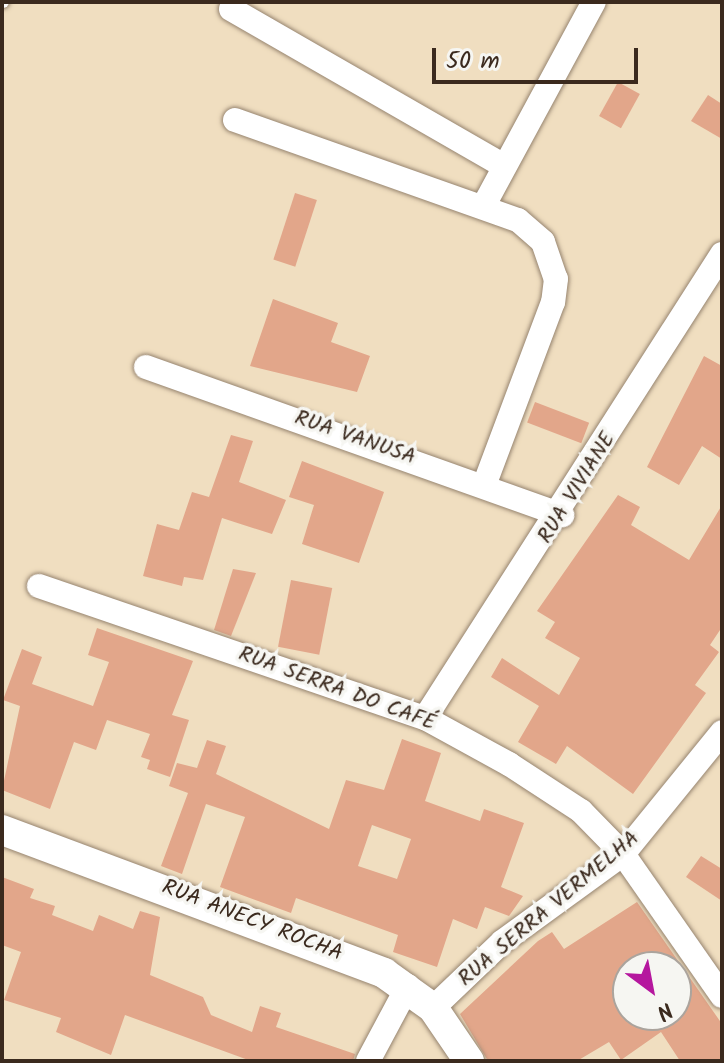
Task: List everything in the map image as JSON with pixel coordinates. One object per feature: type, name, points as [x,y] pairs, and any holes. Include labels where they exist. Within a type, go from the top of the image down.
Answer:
[{"type":"street","points":[[483,207],[502,165],[594,2]]},
{"type":"street","points":[[231,9],[502,165]]},
{"type":"street","points":[[235,120],[483,207],[531,229],[556,279],[485,483]]},
{"type":"street","name":"RUA VIVIANE","points":[[425,718],[562,515],[722,254]]},
{"type":"street","name":"RUA VANUSA","points":[[146,367],[485,483],[562,515]]},
{"type":"street","name":"RUA SERRA DO CAFÉ","points":[[39,586],[425,718],[581,811],[623,854],[722,996]]},
{"type":"street","name":"RUA SERRA VERMELHA","points":[[433,1008],[502,942],[623,854],[722,732]]},
{"type":"street","name":"RUA ANECY ROCHA","points":[[2,830],[408,986],[433,1008],[469,1061]]},
{"type":"street","points":[[368,1061],[408,986]]},
{"type":"building","points":[[618,82],[640,94],[621,128],[599,116]]},
{"type":"building","points":[[708,95],[722,104],[722,139],[691,121]]},
{"type":"building","points":[[295,193],[317,200],[295,267],[273,260]]},
{"type":"building","points":[[273,299],[338,323],[331,342],[370,356],[357,392],[250,366]]},
{"type":"building","points":[[704,356],[722,366],[722,459],[702,446],[679,485],[647,467]]},
{"type":"building","points":[[535,402],[589,423],[581,443],[527,423]]},
{"type":"building","points":[[231,435],[253,441],[239,482],[286,500],[272,534],[222,518],[203,580],[184,577],[182,586],[143,576],[157,524],[179,530],[192,492],[209,497]]},
{"type":"building","points":[[302,461],[384,492],[359,563],[302,544],[314,505],[289,497]]},
{"type":"building","points":[[618,495],[640,507],[631,525],[689,560],[722,505],[722,627],[710,645],[719,652],[695,685],[706,693],[633,794],[567,746],[556,764],[518,742],[539,706],[491,677],[502,658],[559,695],[580,658],[545,638],[555,622],[537,611]]},
{"type":"building","points":[[233,569],[256,573],[231,636],[214,630]]},
{"type":"building","points":[[291,580],[332,588],[319,655],[278,647]]},
{"type":"building","points":[[97,628],[193,661],[172,715],[189,720],[170,777],[147,769],[150,760],[141,757],[150,734],[107,720],[96,750],[74,742],[50,809],[2,790],[20,706],[3,700],[22,649],[42,657],[32,684],[93,706],[109,662],[88,655]]},
{"type":"building","points":[[402,739],[441,753],[425,801],[480,821],[484,809],[524,823],[501,887],[523,896],[509,916],[485,907],[477,929],[453,919],[437,967],[393,952],[398,935],[296,898],[291,913],[220,887],[245,817],[206,804],[182,874],[161,866],[188,793],[169,786],[177,763],[197,768],[207,740],[226,746],[216,774],[329,829],[346,780],[384,790]],"holes":[[[372,825],[411,839],[397,879],[358,866]]]},
{"type":"building","points":[[701,856],[722,869],[722,901],[686,877]]},
{"type":"building","points":[[2,877],[34,889],[30,898],[55,906],[52,915],[93,931],[99,915],[133,929],[140,911],[160,917],[150,975],[203,997],[211,1015],[252,1032],[260,1006],[281,1013],[276,1027],[355,1054],[353,1061],[251,1061],[125,1015],[111,1055],[56,1032],[61,1018],[4,1000],[21,952],[2,945]]},
{"type":"building","points":[[637,902],[671,951],[612,951],[612,1031],[692,1031],[692,981],[722,1024],[722,1061],[680,1061],[661,1032],[621,1060],[609,1042],[577,1061],[488,1061],[460,1014],[538,941],[552,932],[564,949]]}]
